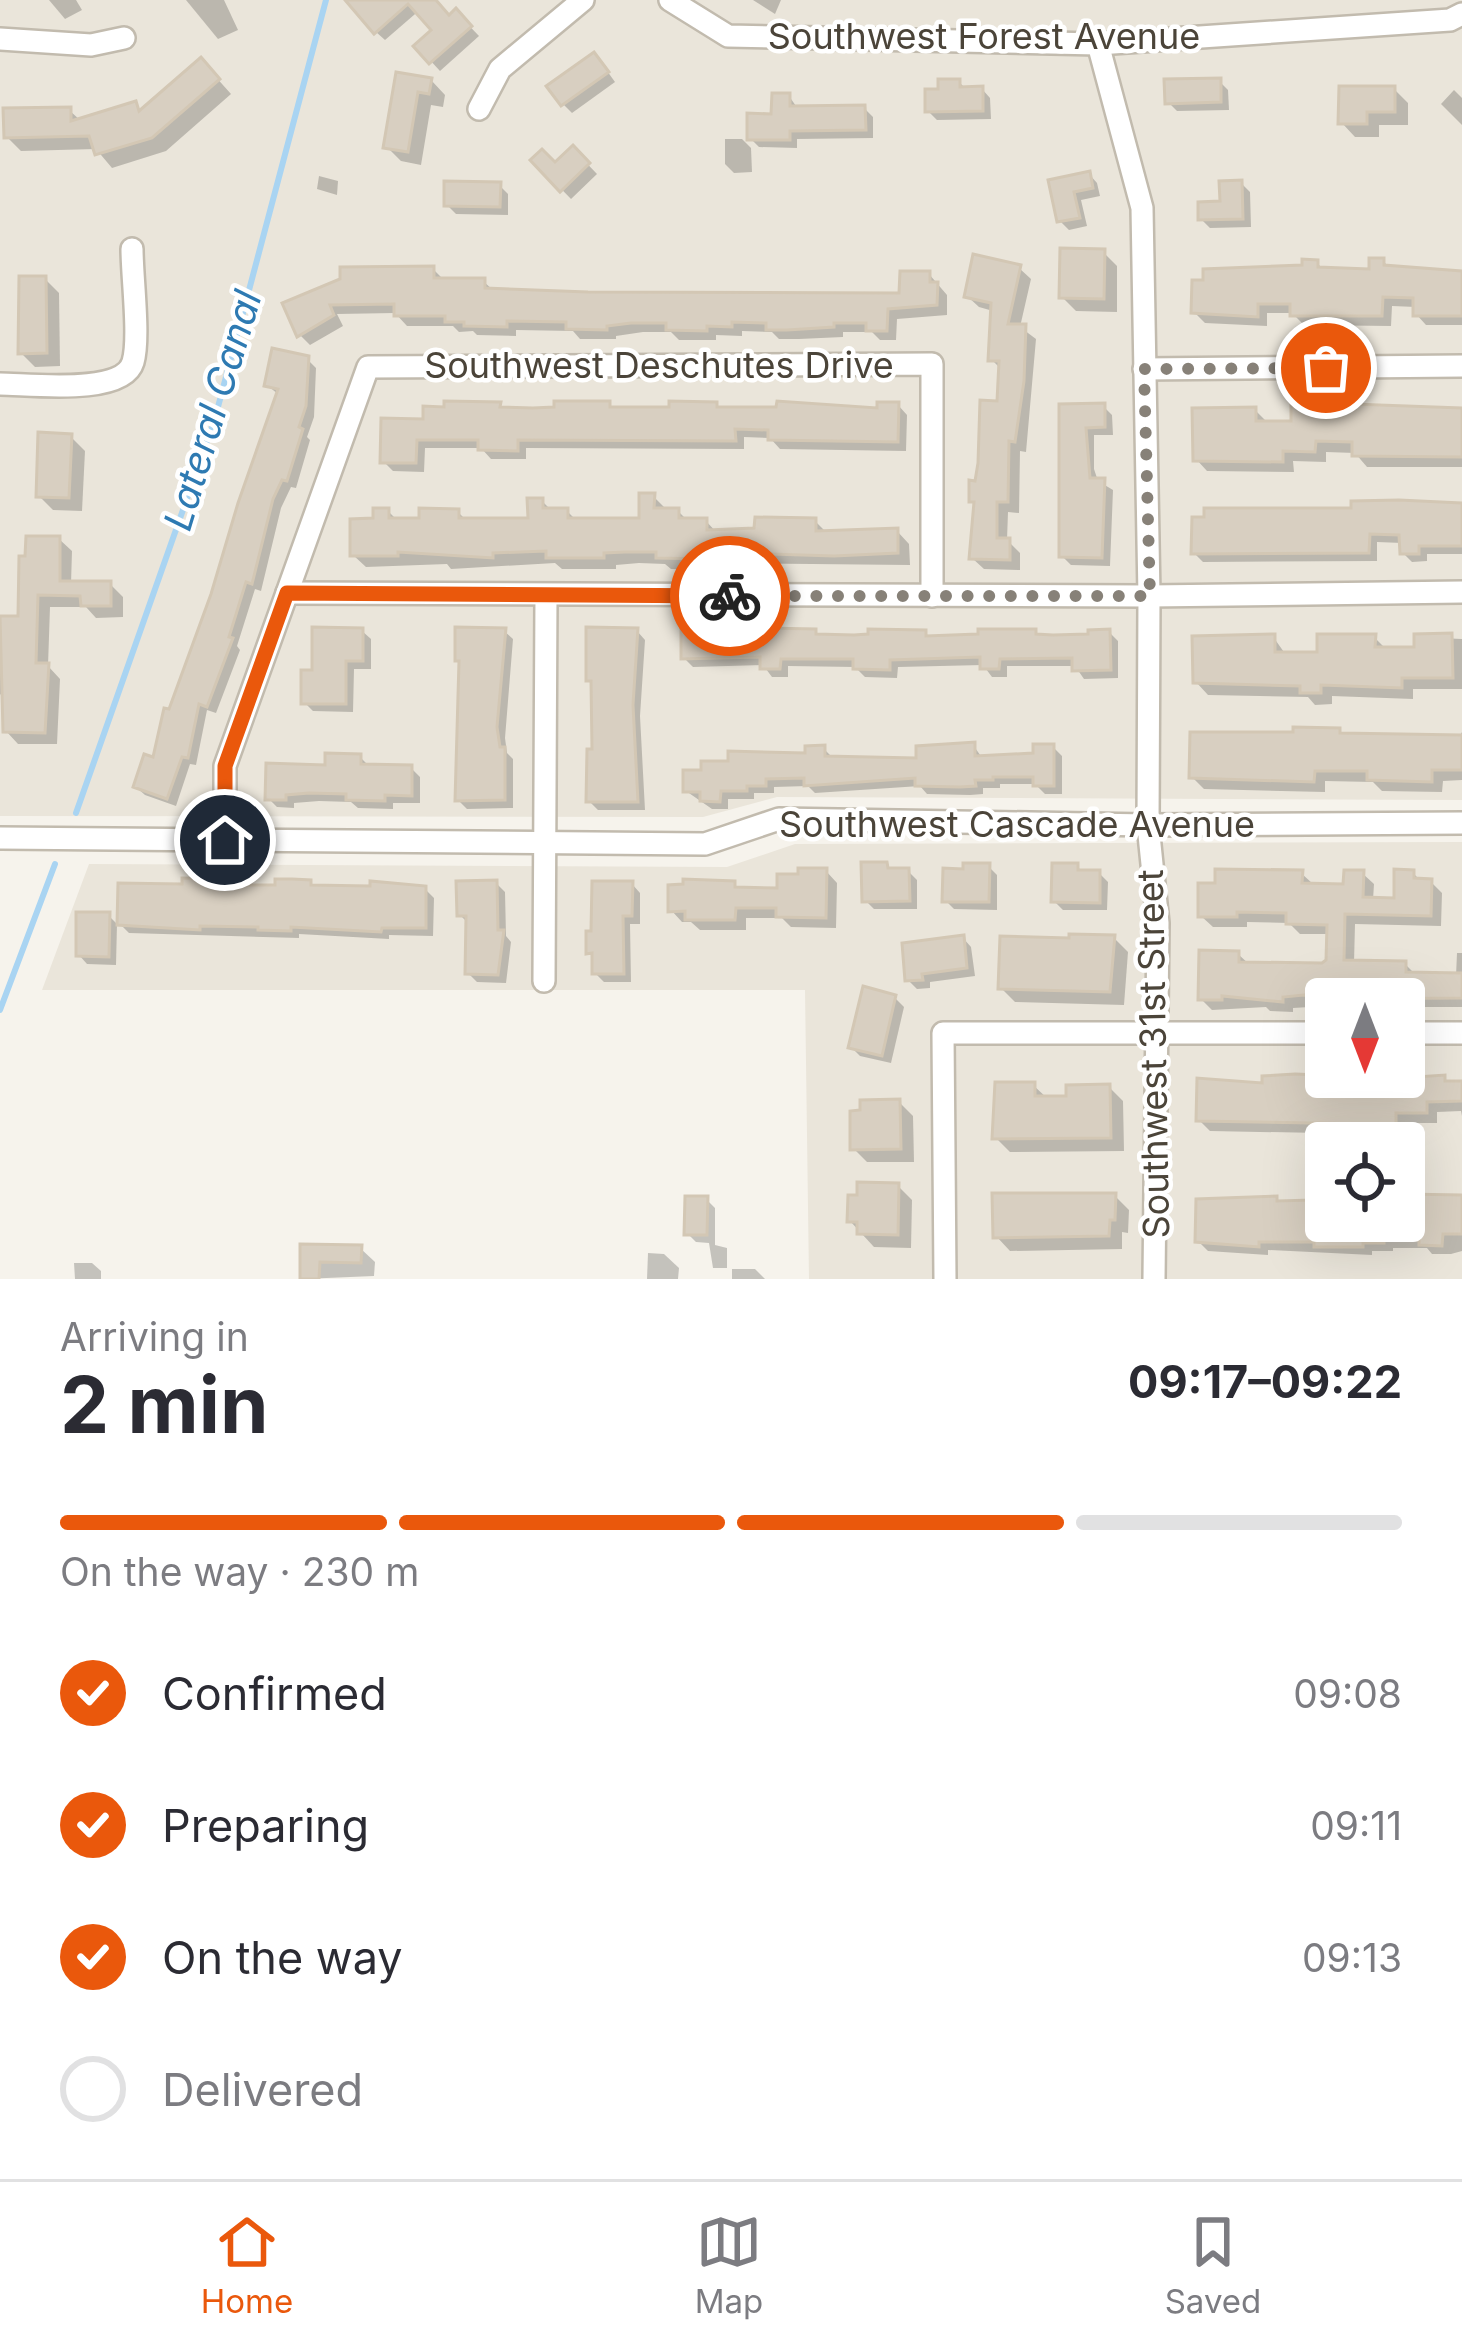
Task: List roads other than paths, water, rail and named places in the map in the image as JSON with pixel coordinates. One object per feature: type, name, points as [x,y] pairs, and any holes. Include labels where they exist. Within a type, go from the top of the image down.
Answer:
[{"type":"street","points":[[479,110],[500,69],[583,0]]},
{"type":"street","name":"Southwest Forest Avenue","points":[[670,0],[728,36],[1098,44],[1458,21]]},
{"type":"street","points":[[0,38],[92,45],[124,38]]},
{"type":"street","name":"Southwest 31st Street","points":[[1098,44],[1142,208],[1150,596],[1148,825],[1158,923],[1154,1279]]},
{"type":"street","points":[[0,384],[92,385],[128,372],[134,352],[132,249]]},
{"type":"street","name":"Southwest Deschutes Drive","points":[[287,593],[368,367],[932,364],[932,596]]},
{"type":"street","points":[[1144,369],[1462,366]]},
{"type":"street","points":[[225,840],[225,766],[287,593],[1150,596],[1462,592]]},
{"type":"street","points":[[544,981],[546,596]]},
{"type":"street","name":"Southwest Cascade Avenue","points":[[0,838],[705,844],[779,819],[1148,825],[1462,823]]},
{"type":"street","points":[[945,1279],[943,1034],[1305,1033]]},
{"type":"street","points":[[1425,1033],[1462,1033]]},
{"type":"waterway","name":"Lateral Canal","points":[[76,813],[214,422],[326,0]]},
{"type":"waterway","name":"Lateral Canal","points":[[0,1010],[55,864]]}]
